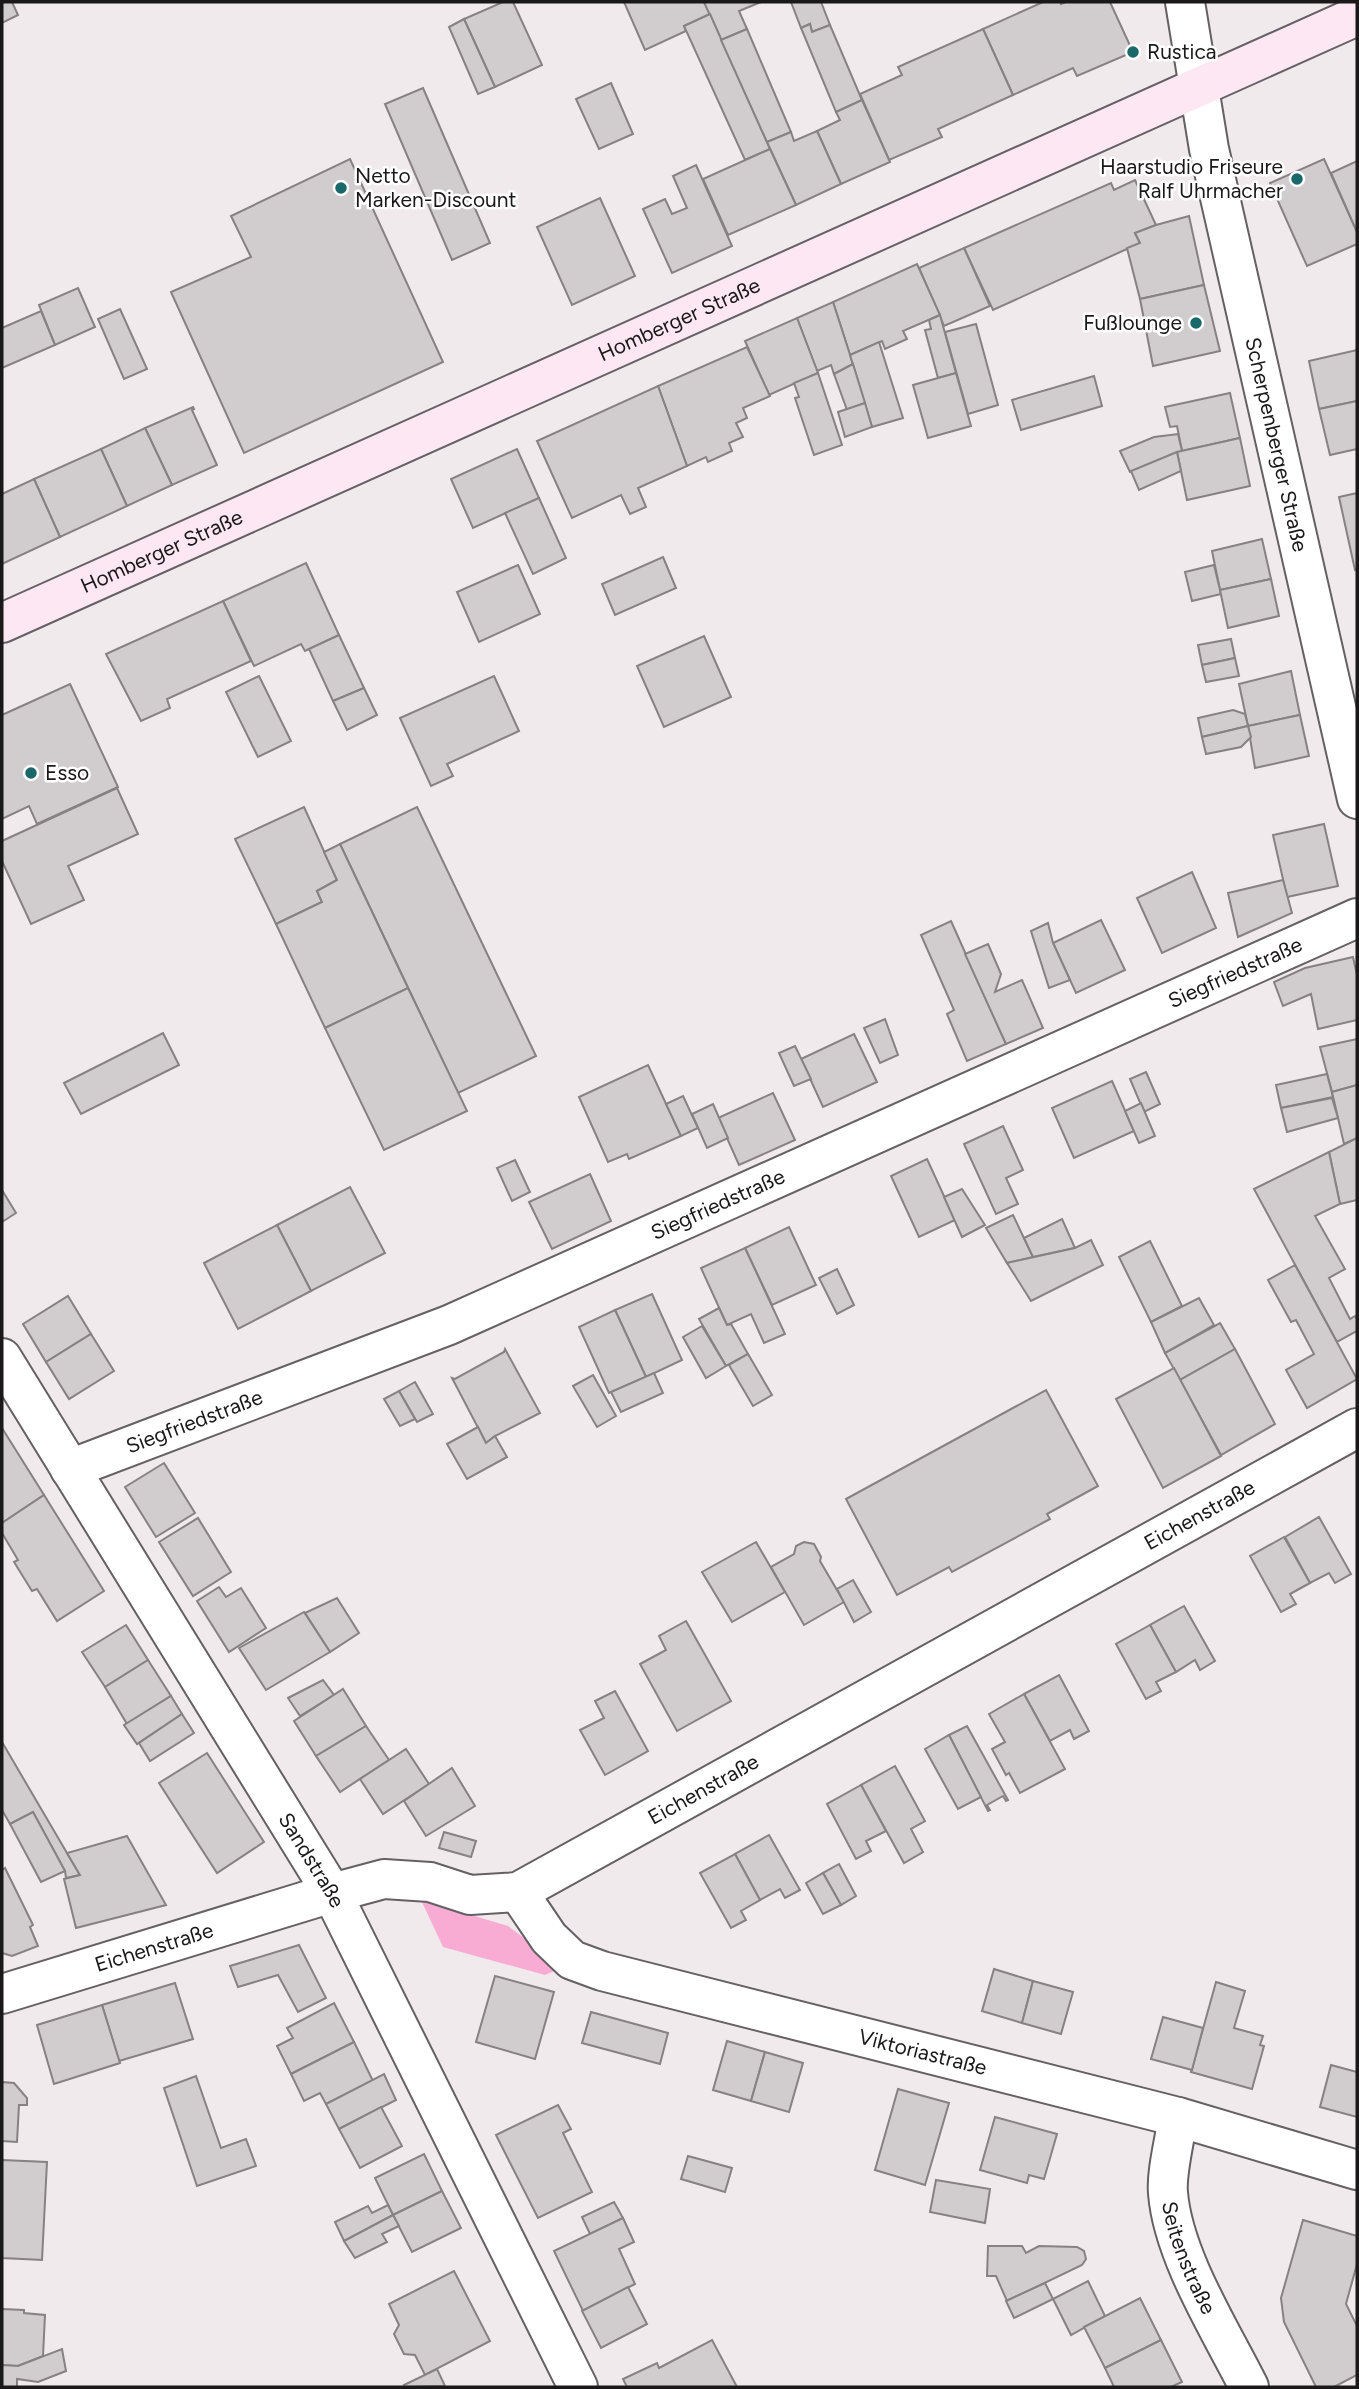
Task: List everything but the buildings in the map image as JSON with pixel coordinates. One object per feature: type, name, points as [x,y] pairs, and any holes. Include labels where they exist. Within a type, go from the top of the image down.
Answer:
[{"type":"main road","name":"Homberger Straße","points":[[2,623],[1200,89],[1357,16]]},
{"type":"street","name":"Scherpenberger Straße","points":[[1185,2],[1209,149],[1357,799]]},
{"type":"street","name":"Siegfriedstraße","points":[[70,1469],[449,1325],[1357,918]]},
{"type":"street","name":"Sandstraße","points":[[2,1358],[332,1892],[578,2387]]},
{"type":"street","name":"Eichenstraße","points":[[2,1994],[332,1892],[384,1879],[430,1882],[470,1895],[518,1892],[1357,1428]]},
{"type":"street","name":"Viktoriastraße","points":[[518,1892],[549,1938],[572,1960],[602,1971],[1178,2118],[1357,2170]]},
{"type":"street","name":"Seitenstraße","points":[[1178,2118],[1168,2191],[1175,2231],[1198,2286],[1249,2387]]},
{"type":"shaded area","points":[[421,1900],[508,1926],[528,1941],[554,1971],[545,1975],[443,1947]]},
{"type":"place","name":"Rustica","points":[[1133,52]]},
{"type":"place","name":"Haarstudio Friseure Ralf Uhrmacher","points":[[1297,179]]},
{"type":"place","name":"Netto Marken-Discount","points":[[341,188]]},
{"type":"place","name":"Fußlounge","points":[[1196,323]]},
{"type":"place","name":"Esso","points":[[31,773]]}]
